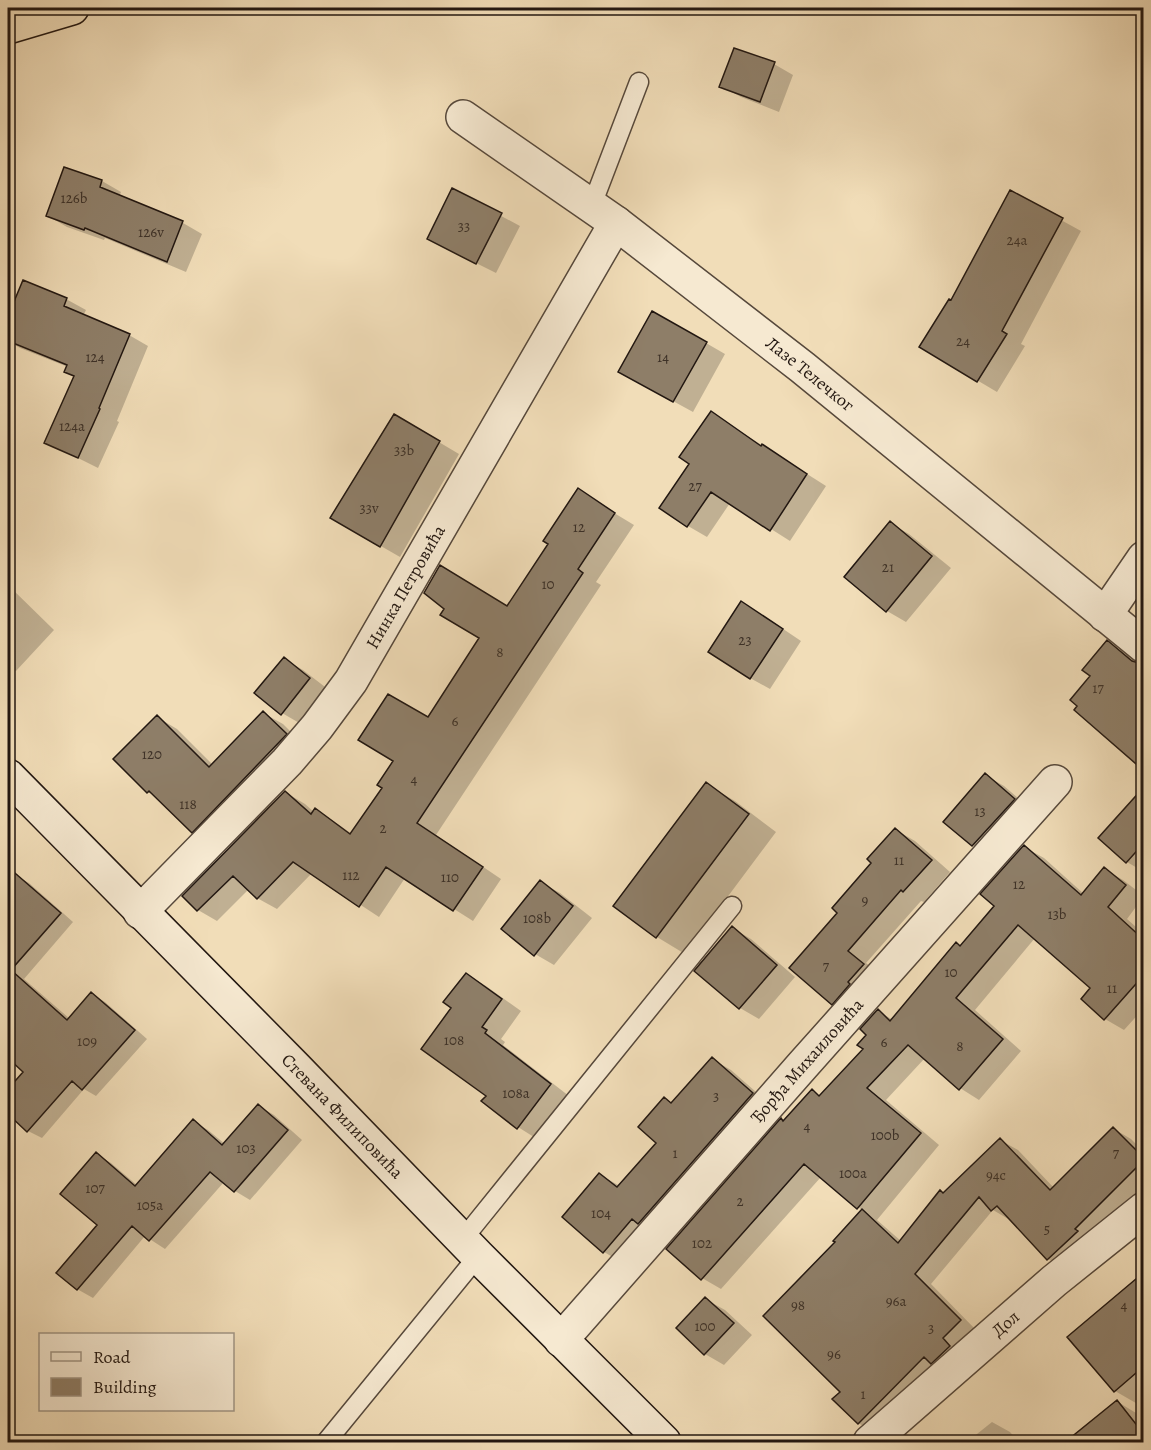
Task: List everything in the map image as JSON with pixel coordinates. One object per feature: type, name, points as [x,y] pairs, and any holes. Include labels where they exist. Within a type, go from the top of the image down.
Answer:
[{"type":"highway","points":[[8,27],[72,8]]},
{"type":"street","name":"Лазе Телечког","points":[[463,117],[604,214],[802,368],[1143,646]]},
{"type":"street","name":"Нинка Петровића","points":[[140,912],[287,762],[317,728],[351,681],[604,214]]},
{"type":"street","points":[[1105,615],[1143,558]]},
{"type":"street","name":"Ђорђа Михаиловића","points":[[561,1340],[802,1065],[1055,782]]},
{"type":"street","name":"Стевана Филиповића","points":[[12,790],[140,912],[664,1443]]},
{"type":"street","name":"Дол","points":[[870,1443],[1053,1281],[1143,1209]]},
{"type":"lane","points":[[604,214],[639,82]]},
{"type":"lane","points":[[326,1443],[471,1247],[732,906]]},
{"type":"building","points":[[734,48],[775,62],[760,102],[719,87]]},
{"type":"building","points":[[64,167],[102,180],[100,187],[183,221],[167,262],[85,228],[84,230],[46,216]]},
{"type":"building","points":[[452,188],[502,213],[476,264],[427,239]]},
{"type":"building","points":[[1010,190],[1063,218],[1002,331],[1007,334],[977,382],[919,347],[949,299],[951,300]]},
{"type":"building","points":[[23,280],[67,298],[64,306],[130,334],[78,458],[44,443],[74,376],[64,372],[67,365],[8,341],[8,316]]},
{"type":"building","points":[[652,311],[707,342],[673,402],[618,372]]},
{"type":"building","points":[[711,411],[761,446],[762,444],[807,474],[770,531],[711,492],[687,527],[659,508],[689,464],[679,457]]},
{"type":"building","points":[[394,414],[440,441],[380,547],[330,518]]},
{"type":"building","points":[[578,488],[615,513],[578,569],[583,573],[417,823],[483,867],[453,911],[386,867],[359,907],[293,862],[257,899],[233,876],[197,911],[182,896],[285,791],[311,814],[315,808],[350,834],[382,788],[377,785],[393,761],[358,740],[388,694],[428,717],[479,638],[440,615],[444,609],[424,593],[440,565],[507,606],[548,544],[543,541]]},
{"type":"building","points":[[890,521],[932,556],[886,612],[844,577]]},
{"type":"building","points":[[741,601],[783,629],[750,679],[708,652]]},
{"type":"building","points":[[1107,640],[1132,661],[1143,664],[1143,770],[1074,710],[1077,706],[1070,700],[1090,676],[1082,670]]},
{"type":"building","points":[[284,657],[310,678],[281,715],[254,693]]},
{"type":"building","points":[[263,711],[287,734],[192,833],[113,759],[157,715],[209,767]]},
{"type":"building","points":[[985,773],[1015,799],[972,846],[943,822]]},
{"type":"building","points":[[706,782],[749,814],[656,938],[613,906]]},
{"type":"building","points":[[1143,788],[1143,844],[1126,863],[1098,838]]},
{"type":"building","points":[[895,828],[932,860],[903,892],[901,890],[848,951],[864,964],[832,1005],[789,968],[837,913],[832,908],[871,863],[867,859]]},
{"type":"building","points":[[1024,845],[1081,895],[1104,867],[1126,885],[1108,907],[1143,939],[1143,976],[1104,1020],[1081,999],[1090,988],[1018,925],[956,998],[1003,1039],[959,1090],[908,1045],[867,1088],[921,1133],[857,1209],[804,1164],[701,1280],[666,1249],[781,1118],[783,1121],[812,1089],[819,1096],[863,1049],[857,1045],[866,1035],[860,1029],[878,1009],[890,1021],[956,942],[960,946],[994,906],[980,894]]},
{"type":"building","points":[[8,867],[61,913],[11,970],[67,1020],[91,992],[135,1030],[82,1090],[72,1081],[27,1132],[8,1114],[8,1089],[23,1072],[8,1058]]},
{"type":"building","points":[[540,880],[573,906],[534,956],[501,929]]},
{"type":"building","points":[[732,926],[777,965],[739,1009],[694,971]]},
{"type":"building","points":[[466,973],[502,999],[482,1027],[487,1030],[485,1033],[551,1084],[517,1129],[481,1101],[486,1096],[421,1049],[451,1008],[443,1002]]},
{"type":"building","points":[[712,1057],[753,1093],[638,1224],[632,1219],[603,1253],[562,1217],[599,1173],[617,1187],[656,1143],[638,1127],[664,1097],[671,1103]]},
{"type":"building","points":[[258,1104],[288,1130],[234,1192],[210,1172],[149,1241],[132,1226],[77,1290],[56,1273],[97,1225],[60,1194],[96,1152],[135,1186],[193,1119],[222,1145]]},
{"type":"building","points":[[1113,1127],[1143,1157],[1143,1161],[1075,1229],[1078,1231],[1047,1260],[997,1206],[991,1211],[979,1197],[915,1274],[961,1320],[943,1338],[950,1346],[931,1364],[924,1357],[858,1424],[832,1399],[840,1392],[763,1316],[835,1242],[833,1241],[862,1209],[898,1243],[940,1190],[943,1193],[1000,1138],[1050,1190]]},
{"type":"building","points":[[1143,1273],[1143,1367],[1114,1392],[1067,1337]]},
{"type":"building","points":[[705,1297],[734,1323],[704,1355],[676,1328]]},
{"type":"building","points":[[1117,1400],[1143,1433],[1143,1443],[1064,1443]]}]
